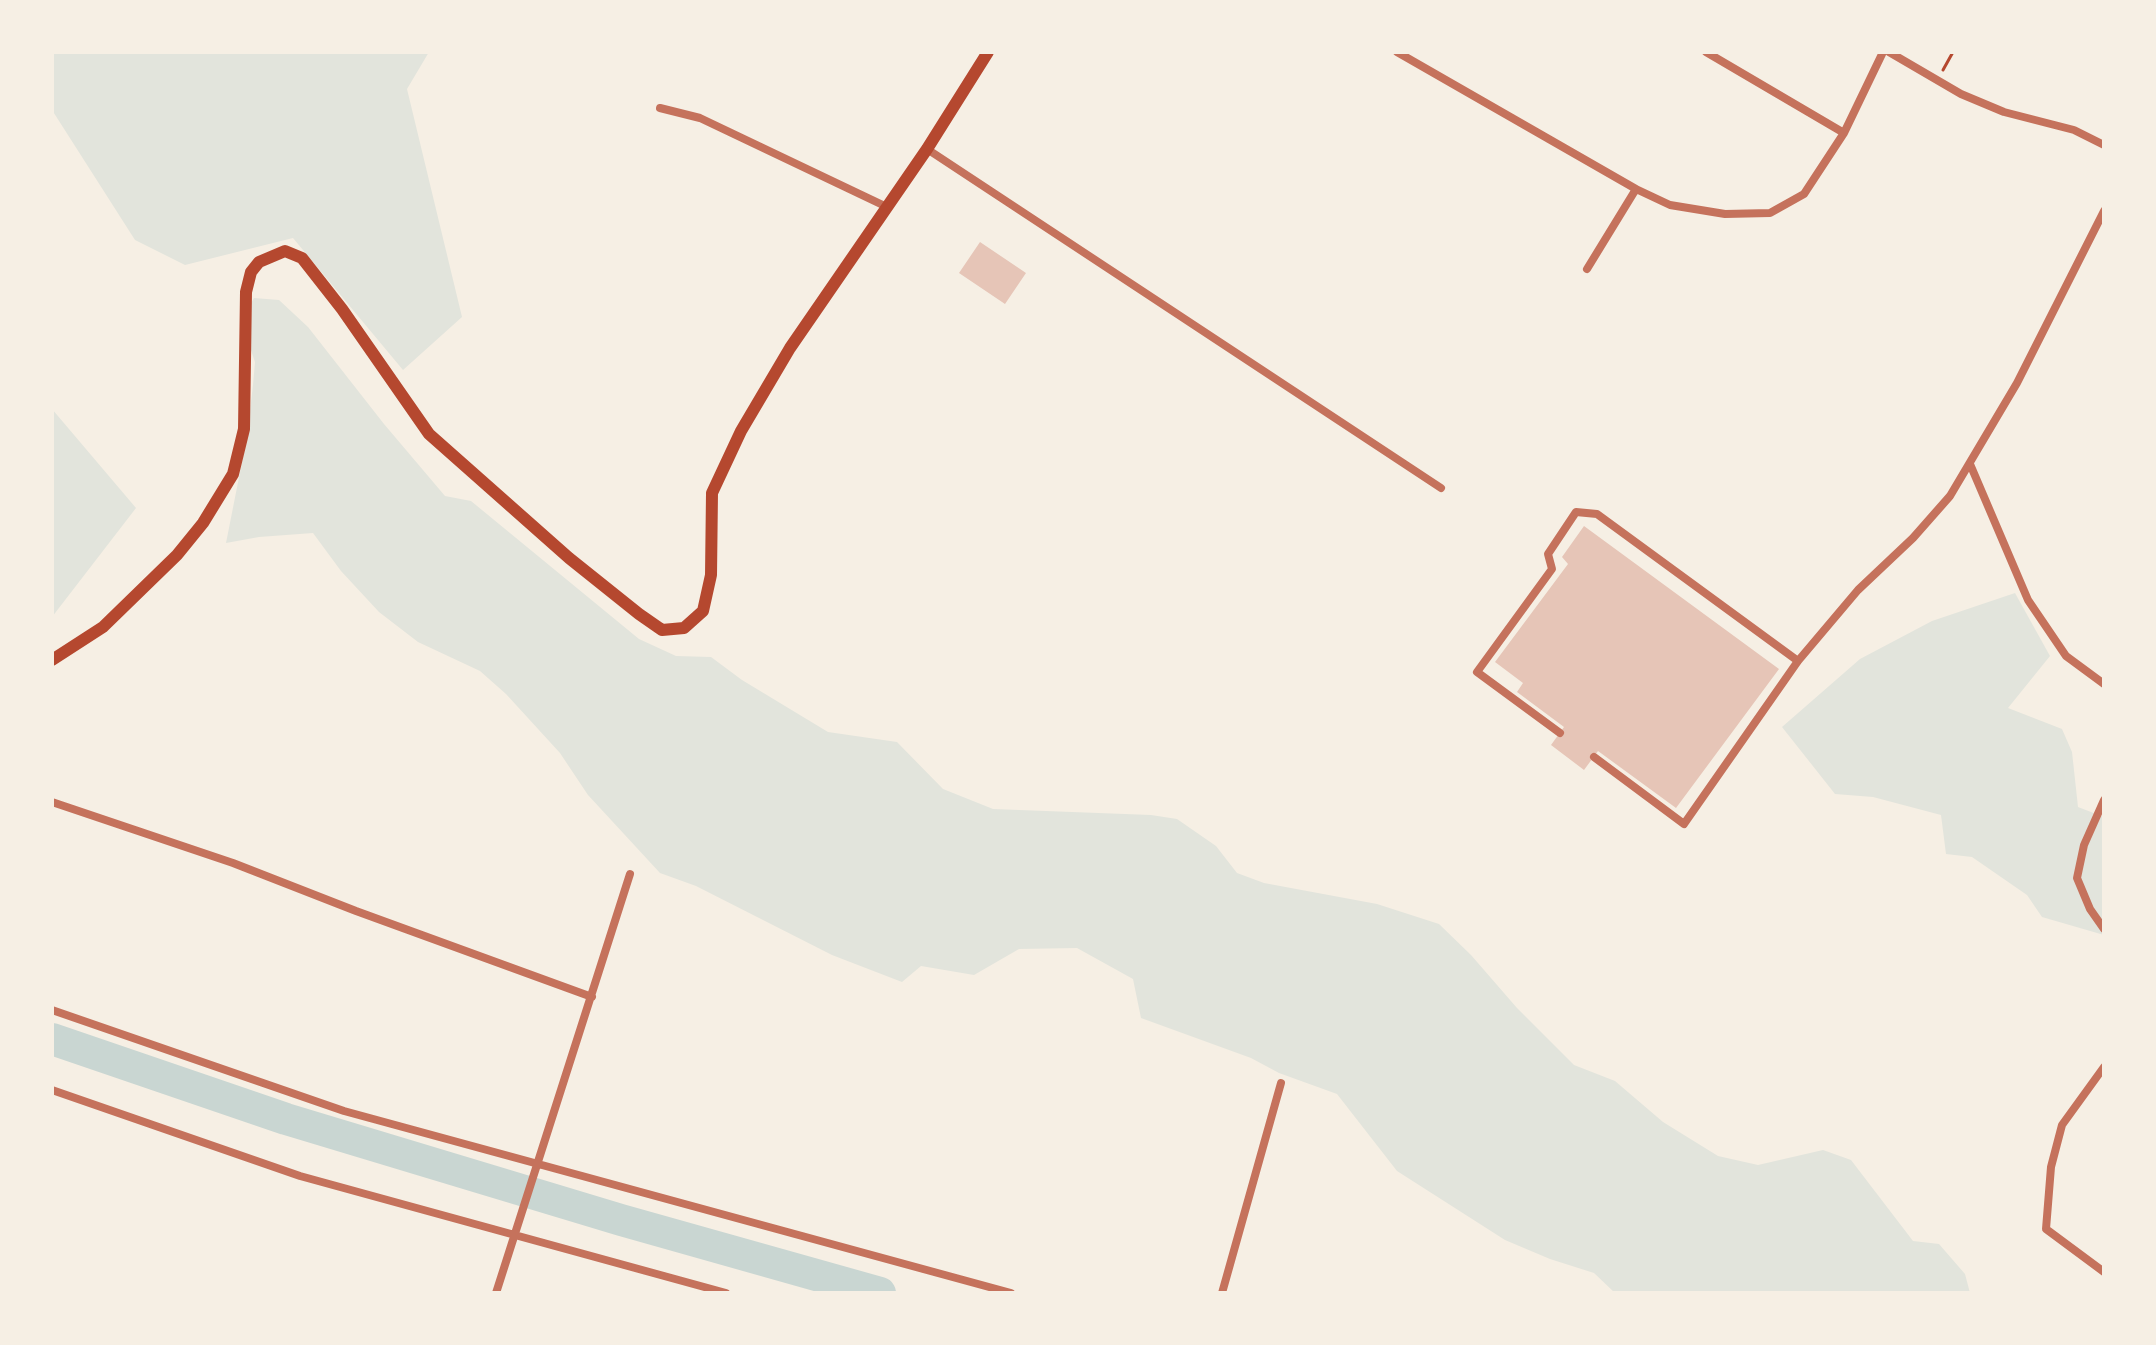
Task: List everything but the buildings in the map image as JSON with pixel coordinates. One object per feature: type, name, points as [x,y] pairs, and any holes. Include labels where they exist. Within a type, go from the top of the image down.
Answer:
[{"type":"main road","points":[[52,660],[103,627],[177,555],[203,523],[233,474],[244,429],[246,292],[251,272],[259,262],[285,251],[302,258],[342,309],[429,434],[569,558],[639,614],[662,630],[684,628],[703,611],[711,575],[712,493],[741,431],[790,348],[927,149],[988,52]]},
{"type":"street","points":[[1397,52],[1636,189],[1670,205],[1725,214],[1770,213],[1804,194],[1844,133],[1883,52]]},
{"type":"street","points":[[1706,52],[1844,133]]},
{"type":"street","points":[[1889,52],[1961,94],[2004,112],[2074,130],[2104,145]]},
{"type":"street","points":[[660,108],[700,118],[887,207]]},
{"type":"street","points":[[927,149],[1441,488]]},
{"type":"street","points":[[1587,269],[1636,189]]},
{"type":"street","points":[[1594,757],[1684,824],[1798,661],[1858,590],[1913,538],[1950,496],[2017,383],[2104,211]]},
{"type":"street","points":[[1970,464],[2028,600],[2066,656],[2104,684]]},
{"type":"street","points":[[1560,733],[1477,672],[1552,569],[1548,554],[1576,512],[1597,514],[1798,661]]},
{"type":"street","points":[[2104,801],[2084,845],[2077,878],[2090,909],[2104,929]]},
{"type":"street","points":[[52,802],[233,863],[592,997]]},
{"type":"street","points":[[496,1293],[630,874]]},
{"type":"street","points":[[52,1010],[344,1111],[1011,1293]]},
{"type":"street","points":[[2104,1067],[2062,1125],[2051,1167],[2046,1229],[2104,1272]]},
{"type":"street","points":[[1222,1293],[1281,1083]]},
{"type":"street","points":[[52,1090],[300,1176],[726,1293]]},
{"type":"path","points":[[1937,80],[1953,52]]},
{"type":"shaded area","points":[[52,52],[429,52],[407,89],[462,317],[403,370],[293,238],[185,265],[135,240],[52,110]]},
{"type":"shaded area","points":[[254,298],[279,300],[308,327],[445,496],[471,501],[639,639],[676,656],[711,657],[742,680],[828,732],[897,742],[943,789],[993,809],[1151,815],[1177,819],[1216,846],[1237,873],[1264,883],[1377,904],[1439,924],[1574,1065],[1615,1081],[1663,1122],[1718,1156],[1758,1165],[1823,1150],[1851,1160],[1913,1241],[1939,1244],[1965,1274],[1970,1293],[1615,1293],[1594,1273],[1505,1240],[1397,1171],[1337,1094],[1279,1073],[1251,1058],[1141,1018],[1133,979],[1077,948],[1019,949],[974,975],[921,966],[902,982],[832,955],[696,886],[660,873],[588,795],[560,753],[506,694],[480,671],[418,642],[379,612],[341,571],[313,533],[226,543],[247,437],[255,362],[241,321]]},
{"type":"shaded area","points":[[52,409],[136,508],[52,617]]},
{"type":"shaded area","points":[[2015,593],[2050,656],[2008,708],[2062,729],[2072,752],[2078,807],[2104,817],[2104,935],[2042,917],[2027,895],[1972,857],[1946,854],[1941,815],[1873,797],[1835,794],[1782,727],[1860,659],[1932,621]]},
{"type":"waterway","points":[[52,1039],[286,1119],[621,1220],[880,1293]]}]
